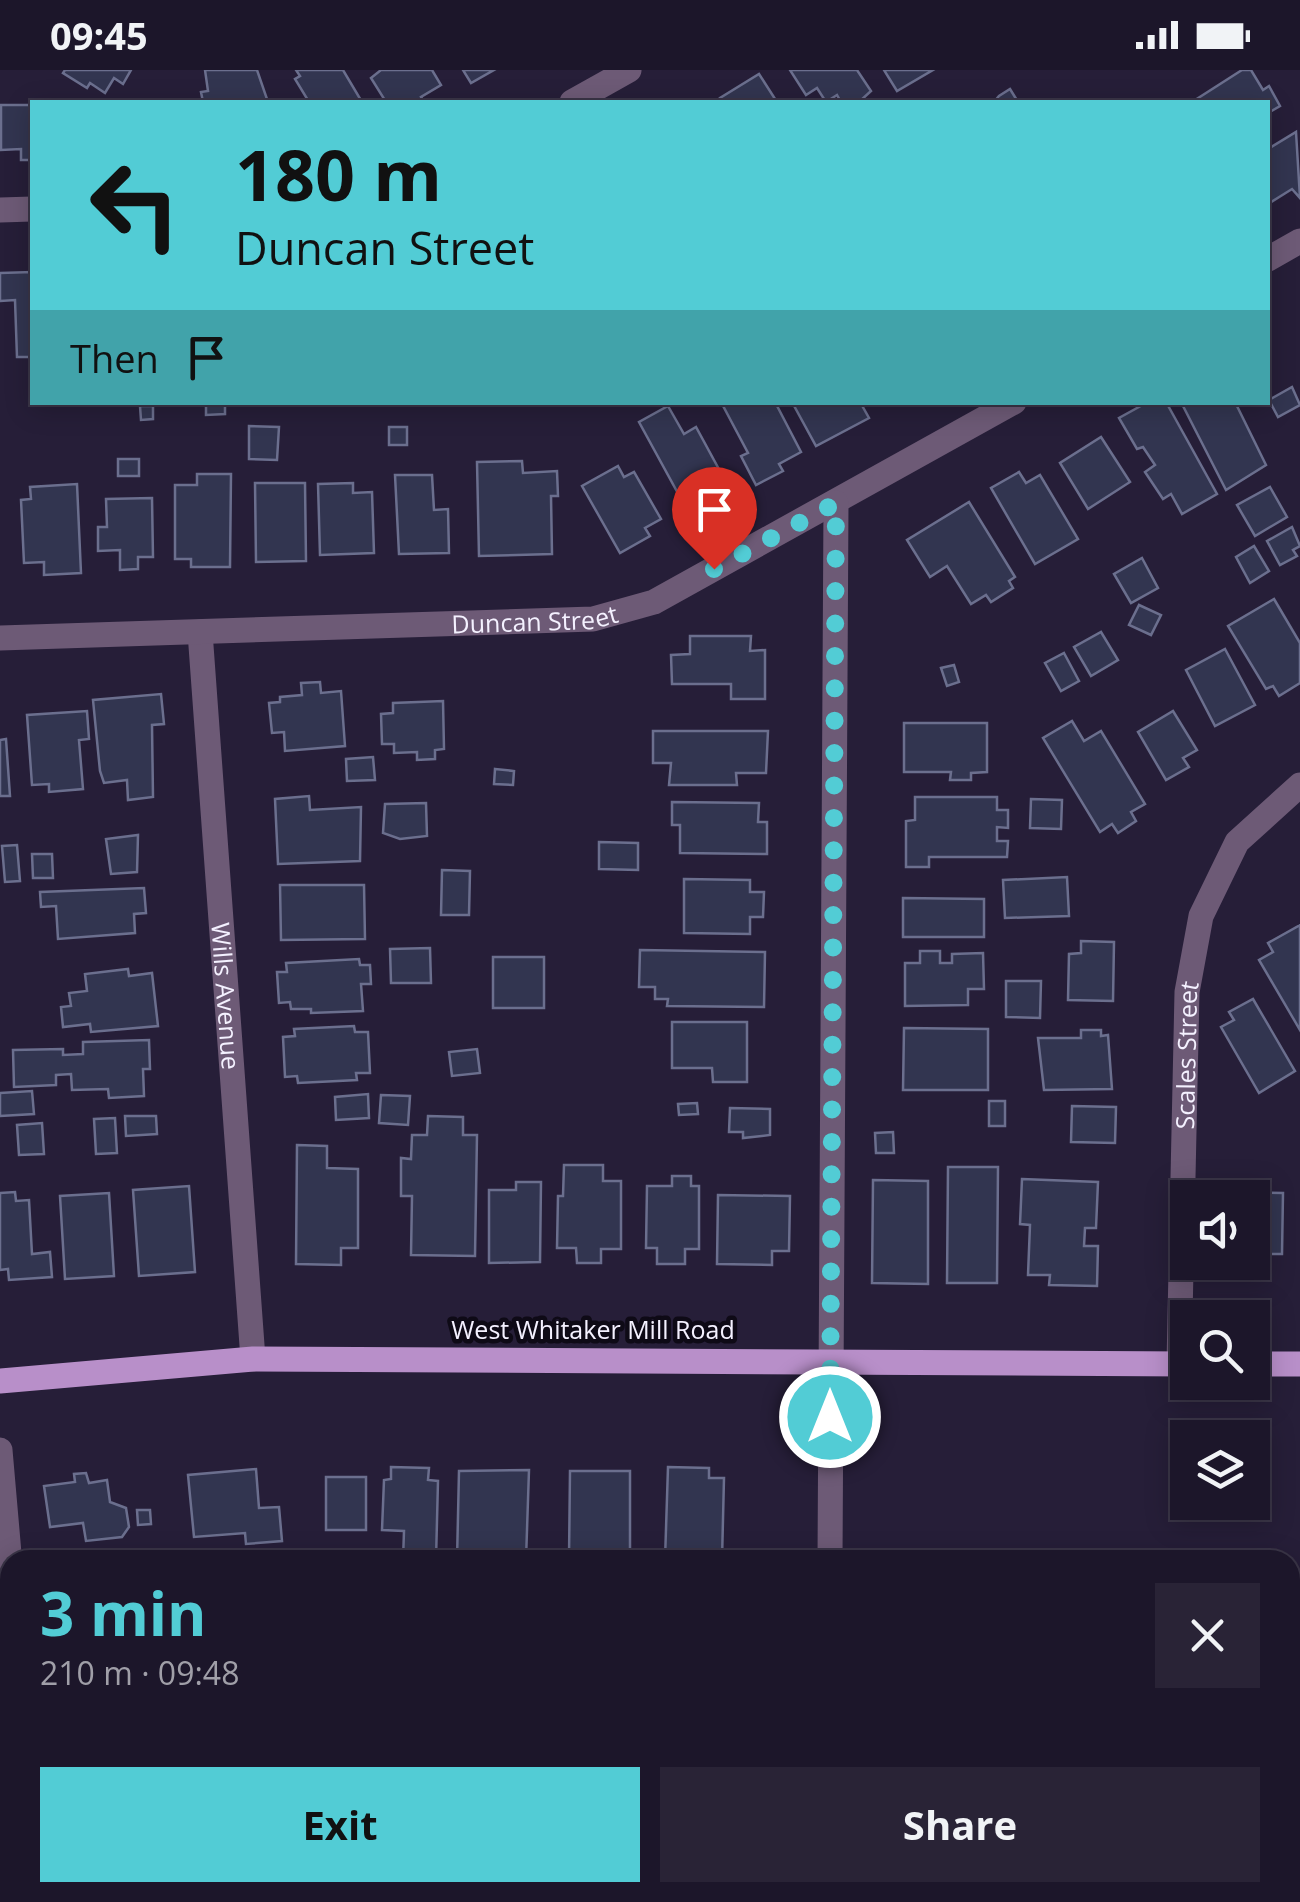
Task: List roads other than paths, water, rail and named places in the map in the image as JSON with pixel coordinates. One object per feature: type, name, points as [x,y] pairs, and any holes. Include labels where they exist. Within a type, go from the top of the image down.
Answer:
[{"type":"main road","name":"West Whitaker Mill Road","points":[[0,1380],[252,1359],[830,1359],[1170,1364]]},
{"type":"main road","points":[[1270,1364],[1300,1364]]},
{"type":"street","points":[[576,100],[629,70]]},
{"type":"street","points":[[0,210],[30,209]]},
{"type":"street","points":[[1270,258],[1300,241]]},
{"type":"street","name":"Duncan Street","points":[[0,638],[593,619],[654,602],[1009,405]]},
{"type":"street","points":[[830,1550],[836,503]]},
{"type":"street","name":"Wills Avenue","points":[[200,632],[252,1359]]},
{"type":"street","name":"Scales Street","points":[[1184,1300],[1187,992],[1202,916],[1237,842],[1300,785]]},
{"type":"street","points":[[0,1450],[9,1550]]}]
